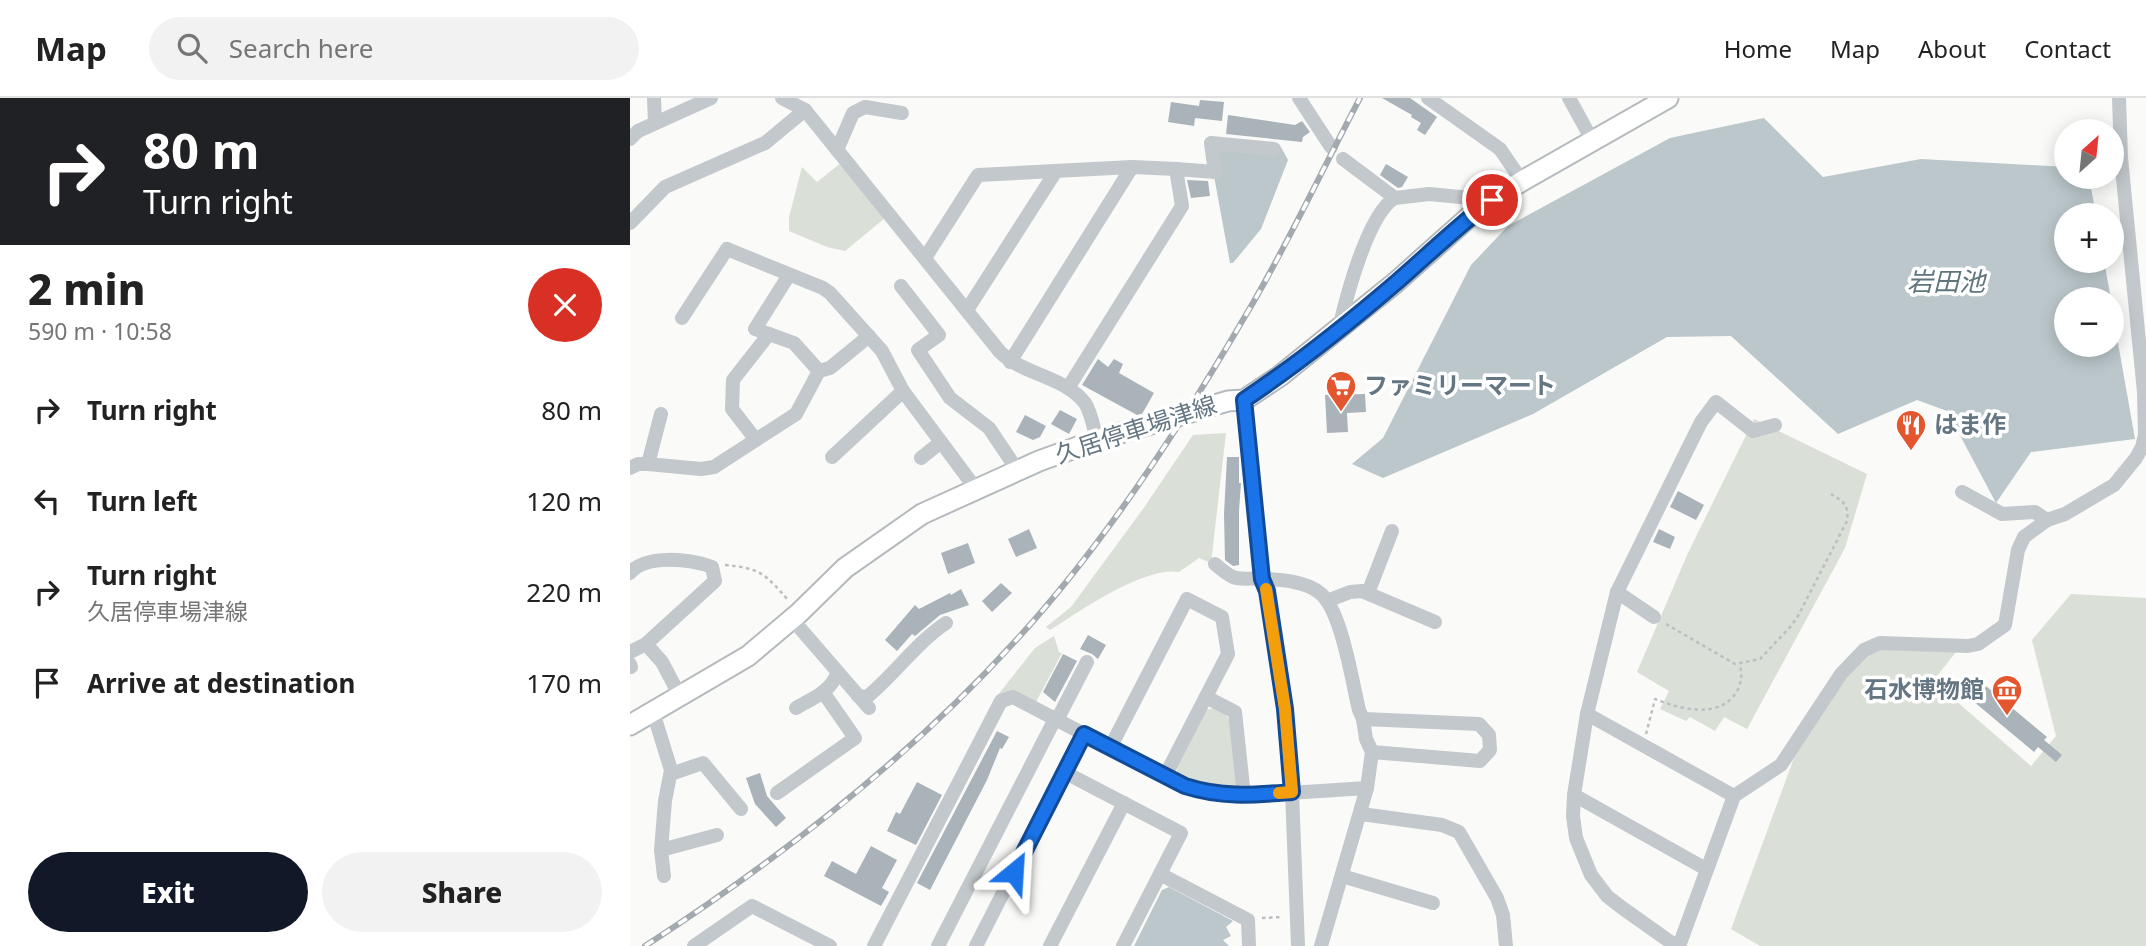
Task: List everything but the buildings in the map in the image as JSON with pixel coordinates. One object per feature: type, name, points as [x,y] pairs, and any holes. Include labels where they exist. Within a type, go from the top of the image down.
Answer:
[{"type":"main road","name":"久居停車場津線","points":[[630,725],[748,656],[845,568],[922,514],[1018,471],[1097,440],[1228,401],[1244,400],[1280,376],[1339,329],[1492,200],[1668,98]]},
{"type":"street","points":[[654,98],[655,123]]},
{"type":"street","points":[[630,139],[638,131],[711,98]]},
{"type":"street","points":[[782,98],[805,110],[1010,362],[1068,388],[1086,404],[1097,440]]},
{"type":"street","points":[[1299,98],[1331,147]]},
{"type":"street","points":[[1428,98],[1500,149],[1522,181]]},
{"type":"street","points":[[1569,98],[1592,140]]},
{"type":"street","points":[[1775,425],[1753,431],[1716,402],[1701,422],[1617,592],[1587,714],[1574,795],[1576,838],[1591,875],[1614,901],[1678,946],[1734,796],[1781,765],[1841,674],[1869,646],[1880,643],[1968,646],[1978,644],[2001,629],[2006,618],[2018,550],[2024,537],[2047,520],[2065,514],[2113,485],[2142,447],[2145,435],[2145,391],[2121,158],[2119,98]]},
{"type":"street","points":[[837,150],[853,113],[865,107],[902,113]]},
{"type":"street","points":[[630,223],[665,187],[765,143],[805,110]]},
{"type":"street","points":[[925,258],[978,175],[1132,167],[1215,172],[1211,143],[1274,149]]},
{"type":"street","points":[[1343,159],[1395,198]]},
{"type":"street","points":[[1010,362],[1132,167]]},
{"type":"street","points":[[1068,388],[1182,206],[1176,169]]},
{"type":"street","points":[[967,310],[1056,171]]},
{"type":"street","points":[[1339,329],[1345,302],[1381,209],[1395,198],[1429,194],[1492,200]]},
{"type":"street","points":[[682,318],[727,249],[810,281],[830,293],[887,358],[903,391],[976,489]]},
{"type":"street","points":[[789,275],[755,329],[794,343],[819,371]]},
{"type":"street","points":[[901,286],[939,335],[918,350],[950,398],[989,428],[1018,471]]},
{"type":"street","points":[[755,440],[732,410],[733,380],[769,334]]},
{"type":"street","points":[[630,468],[638,464],[701,469],[714,467],[796,414],[819,371],[830,368],[869,336]]},
{"type":"street","points":[[832,457],[903,391]]},
{"type":"street","points":[[1244,400],[1262,579],[1267,591],[1285,709],[1292,792],[1298,944],[1315,941],[1326,928]]},
{"type":"street","points":[[648,464],[661,414]]},
{"type":"street","points":[[921,458],[941,442]]},
{"type":"street","points":[[1962,492],[2002,514],[2035,512],[2047,520]]},
{"type":"street","points":[[1368,593],[1392,531]]},
{"type":"street","points":[[630,573],[661,559],[712,567],[715,581],[630,661]]},
{"type":"street","points":[[1215,564],[1234,579],[1305,584],[1327,601],[1339,627],[1366,739],[1373,752],[1361,814],[1321,946]]},
{"type":"street","points":[[1327,601],[1355,590],[1435,622]]},
{"type":"street","points":[[1617,592],[1654,617]]},
{"type":"street","points":[[1110,748],[1187,599],[1222,617],[1228,654],[1165,776]]},
{"type":"street","points":[[795,616],[837,674],[869,708]]},
{"type":"street","points":[[858,696],[867,697],[882,685],[932,633],[946,623]]},
{"type":"street","points":[[646,644],[662,662],[680,696]]},
{"type":"street","points":[[938,946],[1087,662]]},
{"type":"street","points":[[796,708],[833,684],[837,674]]},
{"type":"street","points":[[777,793],[855,738],[823,692]]},
{"type":"street","points":[[874,946],[1001,701],[1013,697],[1165,776],[1202,792],[1244,796],[1367,788]]},
{"type":"street","points":[[1206,697],[1235,712],[1244,796]]},
{"type":"street","points":[[653,712],[671,774],[664,801],[661,850],[664,876]]},
{"type":"street","points":[[1587,714],[1734,796]]},
{"type":"street","points":[[1363,719],[1479,724],[1489,735],[1490,750],[1480,761],[1373,752]]},
{"type":"street","points":[[976,946],[1084,734]]},
{"type":"street","points":[[671,774],[703,763],[741,810]]},
{"type":"street","points":[[1065,772],[1181,832],[1123,946]]},
{"type":"street","points":[[1574,795],[1706,869]]},
{"type":"street","points":[[1051,946],[1124,803]]},
{"type":"street","points":[[1361,814],[1442,825],[1459,832],[1497,898],[1503,915],[1506,946]]},
{"type":"street","points":[[661,850],[717,835]]},
{"type":"street","points":[[1160,874],[1248,920],[1250,946]]},
{"type":"street","points":[[1342,876],[1433,903]]},
{"type":"street","points":[[694,946],[752,906],[830,946]]},
{"type":"path","points":[[1654,617],[1726,661],[1740,664],[1760,659],[1798,616],[1847,521],[1848,510],[1845,502],[1831,494]]},
{"type":"path","points":[[712,567],[718,564],[742,566],[766,575],[795,616]]},
{"type":"path","points":[[1643,745],[1655,699],[1693,709],[1719,708],[1727,703],[1740,685],[1740,664]]},
{"type":"path","points":[[1248,920],[1285,917]]},
{"type":"shaded area","points":[[842,162],[885,218],[845,251],[827,247],[789,231],[789,217],[802,167],[817,182]]},
{"type":"shaded area","points":[[1754,419],[1867,474],[1845,548],[1747,729],[1724,717],[1715,731],[1690,717],[1686,721],[1660,709],[1669,691],[1637,672],[1688,553]]},
{"type":"shaded area","points":[[1226,433],[1211,563],[1199,558],[1179,572],[1148,576],[1113,592],[1050,630],[1046,627],[1071,607],[1193,435]]},
{"type":"shaded area","points":[[2071,594],[2146,598],[2146,946],[1760,946],[1731,929],[1794,758],[1845,680],[1868,654],[1887,648],[1956,652],[1933,681],[2031,766],[2056,736],[2032,640]]},
{"type":"shaded area","points":[[1054,636],[1059,652],[1062,653],[1036,702],[1013,691],[997,696],[1035,648]]},
{"type":"shaded area","points":[[1214,708],[1225,714],[1230,721],[1237,784],[1230,790],[1208,787],[1179,777],[1176,768],[1206,710]]},
{"type":"water","name":"岩田池","points":[[1764,118],[1823,177],[1921,159],[2054,166],[2054,189],[2091,189],[2094,203],[2054,203],[2054,273],[2106,273],[2109,287],[2054,287],[2054,357],[2120,357],[2135,439],[2031,452],[1996,503],[1947,411],[1917,400],[1838,434],[1731,336],[1667,337],[1533,414],[1383,478],[1352,464],[1383,438],[1471,265],[1508,226],[1670,138]]},
{"type":"water","points":[[1281,147],[1288,160],[1261,229],[1233,263],[1230,263],[1214,176],[1214,150]]},
{"type":"water","points":[[1169,887],[1233,921],[1226,927],[1231,936],[1223,940],[1229,946],[1134,946],[1162,890]]},
{"type":"railway","points":[[645,946],[745,878],[889,765],[977,681],[1051,601],[1112,523],[1196,397],[1277,260],[1360,98]]},
{"type":"slow traffic","points":[[1266,589],[1285,709],[1292,792],[1279,793]]},
{"type":"place","name":"ファミリーマート","points":[[1341,413]]},
{"type":"place","name":"はま作","points":[[1911,452]]},
{"type":"place","name":"石水博物館","points":[[2007,717]]},
{"type":"route","points":[[1014,872],[1084,734],[1185,786],[1202,792],[1225,796],[1292,792],[1285,709],[1267,591],[1262,579],[1244,400],[1280,376],[1492,200]]}]
